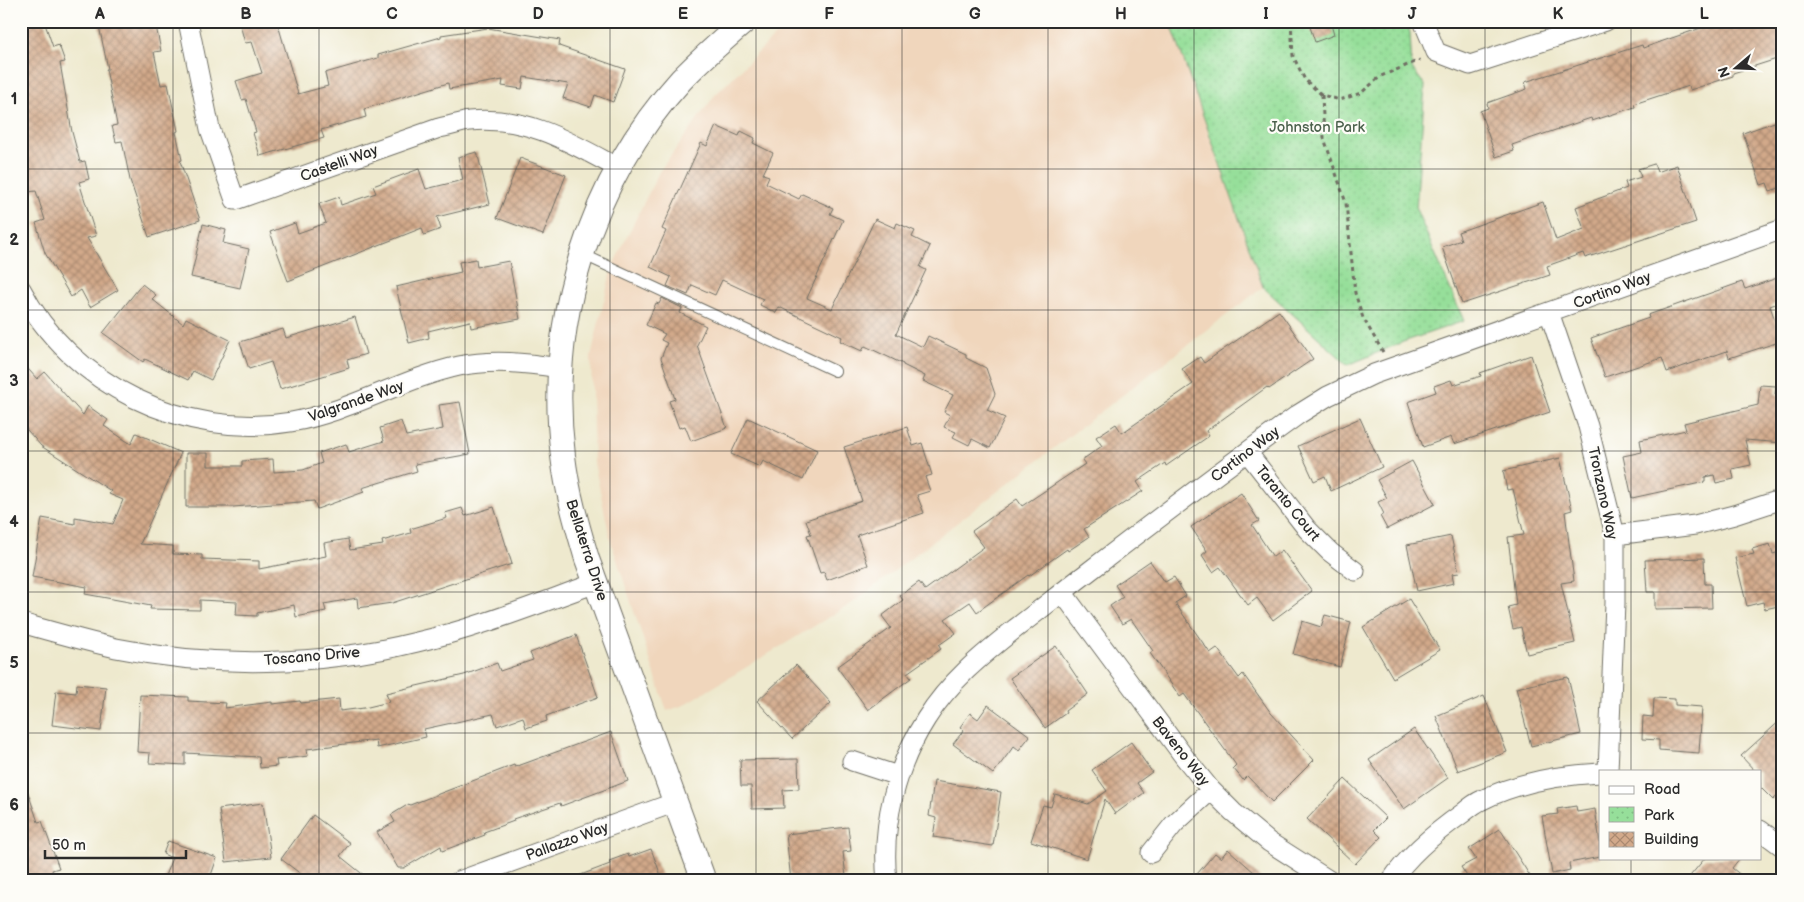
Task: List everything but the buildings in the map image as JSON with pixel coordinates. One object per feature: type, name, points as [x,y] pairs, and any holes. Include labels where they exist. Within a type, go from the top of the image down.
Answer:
[{"type":"street","name":"Castelli Way","points":[[188,21],[210,129],[235,200],[439,128],[469,122],[501,121],[531,126],[561,137],[618,168]]},
{"type":"street","name":"Bellaterra Drive","points":[[704,881],[577,525],[567,482],[560,421],[560,368],[570,298],[582,254],[595,216],[618,168],[647,123],[680,81],[705,56],[746,21]]},
{"type":"street","points":[[1423,21],[1436,52],[1470,66],[1606,21]]},
{"type":"street","name":"Cortino Way","points":[[887,881],[886,841],[891,802],[898,776],[913,741],[926,719],[957,678],[986,652],[1062,592],[1298,414],[1328,396],[1392,368],[1783,229]]},
{"type":"street","name":"Valgrande Way","points":[[21,289],[46,327],[62,346],[114,388],[137,400],[173,414],[212,423],[251,426],[290,422],[329,413],[438,372],[461,366],[496,362],[520,362],[560,368]]},
{"type":"street","name":"Tronzano Way","points":[[1549,312],[1588,426],[1615,535],[1615,603],[1608,770]]},
{"type":"street","name":"Taranto Court","points":[[1247,452],[1307,529],[1330,552],[1355,571]]},
{"type":"street","points":[[1615,535],[1695,525],[1734,515],[1783,498]]},
{"type":"street","name":"Toscano Drive","points":[[21,623],[118,648],[182,658],[289,661],[352,655],[415,643],[496,619],[596,582]]},
{"type":"street","name":"Baveno Way","points":[[1062,592],[1185,758],[1211,790],[1233,812],[1269,842],[1330,881]]},
{"type":"street","points":[[852,761],[898,776]]},
{"type":"street","points":[[1391,881],[1416,851],[1480,800],[1542,780],[1578,774],[1599,773]]},
{"type":"street","points":[[1152,853],[1174,824],[1211,790]]},
{"type":"street","name":"Pallazzo Way","points":[[459,881],[676,802]]},
{"type":"street","points":[[1762,831],[1783,847]]},
{"type":"lane","points":[[582,254],[836,371]]},
{"type":"path","points":[[1292,21],[1293,56],[1304,80],[1322,95],[1340,100],[1361,93],[1381,76],[1436,52]]},
{"type":"path","points":[[1322,95],[1324,138],[1346,203],[1355,293],[1363,318],[1392,368]]},
{"type":"shaded area","points":[[805,21],[1170,21],[1263,287],[854,602],[684,705],[667,711],[611,542],[594,463],[591,356],[612,267],[659,172],[715,95],[775,36]]},
{"type":"green space","name":"Johnston Park","points":[[1170,21],[1407,21],[1410,33],[1412,69],[1425,85],[1416,209],[1464,321],[1403,342],[1348,365],[1263,287]]}]
